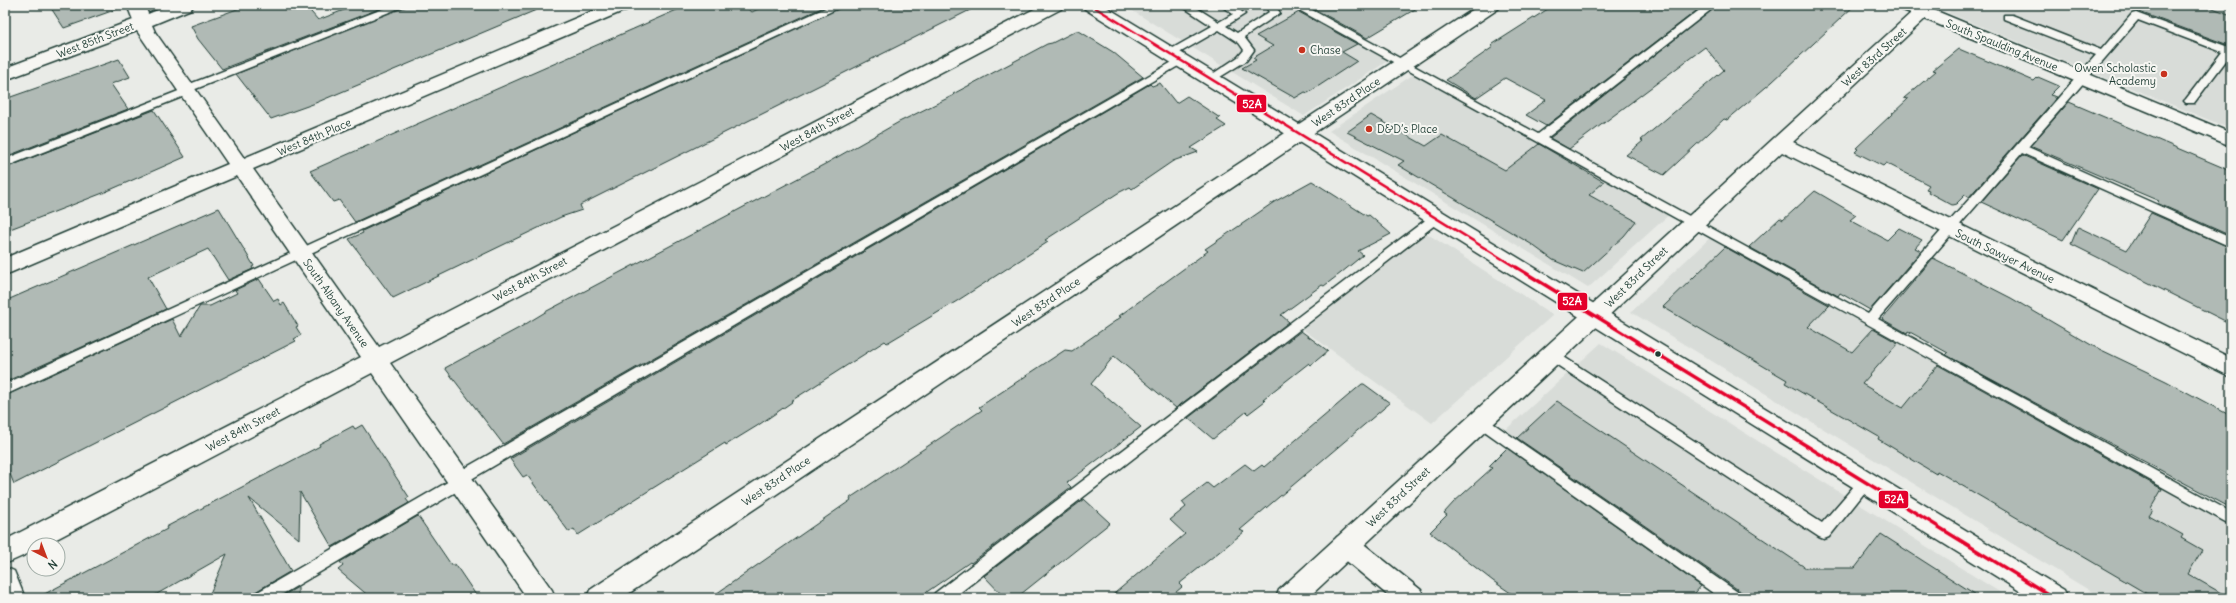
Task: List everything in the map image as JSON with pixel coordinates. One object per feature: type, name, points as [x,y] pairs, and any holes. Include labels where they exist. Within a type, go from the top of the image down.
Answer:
[{"type":"street","name":"West 85th Street","points":[[5,74],[139,14],[185,5]]},
{"type":"street","name":"West 84th Place","points":[[5,267],[622,5]]},
{"type":"street","name":"West 84th Street","points":[[5,553],[1055,5]]},
{"type":"street","points":[[1091,5],[2054,598]]},
{"type":"street","name":"West 83rd Place","points":[[600,598],[1492,5]]},
{"type":"street","name":"South Spaulding Avenue","points":[[1919,7],[2082,78],[2231,140]]},
{"type":"street","name":"West 83rd Street","points":[[1289,598],[1553,355],[1780,143],[1919,7]]},
{"type":"street","name":"South Albany Avenue","points":[[139,14],[146,32],[542,598]]},
{"type":"street","name":"South Sawyer Avenue","points":[[1780,143],[2231,368]]},
{"type":"street","points":[[1346,545],[1411,598]]},
{"type":"street","points":[[5,579],[12,598]]},
{"type":"lane","points":[[5,163],[402,5]]},
{"type":"lane","points":[[5,390],[840,5]]},
{"type":"lane","points":[[1185,5],[1243,41],[1249,50],[1242,59],[1212,79]]},
{"type":"lane","points":[[262,598],[1176,57],[1219,26],[1240,14],[1225,5]]},
{"type":"lane","points":[[1237,37],[1275,13],[1270,5]]},
{"type":"lane","points":[[1295,5],[2231,518]]},
{"type":"lane","points":[[1539,139],[1712,5]]},
{"type":"lane","points":[[1870,320],[2136,16],[2228,51],[2190,101]]},
{"type":"lane","points":[[2008,18],[2102,54]]},
{"type":"lane","points":[[2021,148],[2231,243]]},
{"type":"lane","points":[[941,598],[1436,218]]},
{"type":"lane","points":[[1553,355],[1824,532],[1866,482]]},
{"type":"lane","points":[[1481,421],[1733,598]]},
{"type":"shaded area","points":[[1123,5],[1295,5],[1392,58],[1304,116]]},
{"type":"shaded area","name":"Owen Scholastic Academy","points":[[1956,5],[2231,5],[2231,129],[1948,13]]},
{"type":"shaded area","points":[[1417,72],[1672,212],[1588,288],[1329,131]]},
{"type":"shaded area","points":[[1420,229],[1553,315],[1432,423],[1297,325]]},
{"type":"shaded area","points":[[1713,235],[2231,519],[2231,598],[2102,598],[1631,312]]},
{"type":"shaded area","points":[[1601,343],[2009,598],[1733,598],[1500,435]]},
{"type":"building","points":[[49,5],[119,5],[120,8],[64,28]]},
{"type":"building","points":[[248,5],[305,5],[318,20],[357,5],[389,5],[222,69],[198,39],[191,26]]},
{"type":"building","points":[[408,5],[548,5],[313,104],[271,119],[236,74]]},
{"type":"building","points":[[688,5],[743,5],[752,12],[766,5],[828,5],[355,222],[339,200],[333,202],[310,171]]},
{"type":"building","points":[[846,5],[980,5],[580,205],[582,210],[561,217],[393,298],[349,239],[363,233],[362,231]]},
{"type":"building","points":[[1422,5],[1367,38],[1309,6]]},
{"type":"building","points":[[1554,5],[1704,5],[1546,126],[1526,115],[1546,100],[1505,78],[1476,98],[1446,80],[1493,47],[1491,46],[1493,44]]},
{"type":"building","points":[[1718,5],[1855,5],[1772,82],[1727,120],[1724,119],[1664,175],[1626,155],[1643,141],[1641,140],[1724,70],[1705,47],[1569,149],[1550,138]]},
{"type":"building","points":[[2126,5],[2205,5],[2231,15],[2231,46],[2126,7]]},
{"type":"building","name":"Chase","points":[[1299,12],[1357,44],[1342,52],[1357,61],[1308,93],[1305,92],[1295,98],[1242,68],[1256,60],[1253,58],[1273,46],[1256,36]]},
{"type":"building","points":[[1079,31],[1113,52],[1143,77],[503,444],[445,368],[547,311],[825,164],[899,122],[954,95],[953,94],[1047,44]]},
{"type":"building","points":[[1959,49],[2034,81],[2038,77],[2059,86],[2050,95],[2057,97],[1969,197],[1965,195],[1956,204],[1952,205],[1928,192],[1929,190],[1926,189],[1929,185],[1886,163],[1883,166],[1855,152],[1858,149],[1856,148],[1908,99],[1904,98],[1936,71],[1933,70]]},
{"type":"building","points":[[119,59],[130,77],[111,84],[128,109],[5,157],[5,99]]},
{"type":"building","points":[[1160,83],[1176,103],[1187,96],[1220,118],[1217,120],[1226,126],[1191,148],[1198,152],[1173,161],[1132,189],[1130,187],[1118,193],[1045,240],[1048,242],[957,301],[887,343],[885,341],[791,401],[792,402],[757,426],[726,445],[725,443],[578,535],[574,529],[569,532],[527,475],[523,477],[510,459],[1150,84],[1152,86]]},
{"type":"building","points":[[2069,102],[2231,171],[2231,236],[2157,203],[2159,201],[2030,146]]},
{"type":"building","points":[[154,110],[185,157],[103,193],[5,231],[5,168]]},
{"type":"building","points":[[1371,115],[1426,146],[1442,135],[1505,170],[1539,144],[1604,182],[1589,195],[1636,221],[1624,236],[1583,273],[1553,260],[1531,244],[1398,165],[1404,161],[1347,132]]},
{"type":"building","points":[[2022,155],[2098,189],[2063,240],[1981,202]]},
{"type":"building","points":[[1312,181],[1367,216],[1369,215],[1391,234],[1358,251],[1363,255],[1324,286],[1322,285],[1281,315],[1289,322],[1176,408],[1114,356],[1091,384],[1141,427],[1067,483],[1071,487],[971,563],[970,562],[918,598],[710,598],[851,500],[850,498],[982,410],[979,407],[1065,350],[1072,351],[1121,317],[1119,316],[1208,251],[1205,249],[1274,202]]},
{"type":"building","points":[[1815,191],[1856,215],[1850,220],[1887,240],[1899,228],[1922,240],[1915,248],[1921,251],[1870,310],[1840,293],[1838,296],[1749,247],[1780,218],[1783,220]]},
{"type":"building","points":[[219,208],[254,266],[252,267],[253,269],[228,280],[208,249],[148,277],[166,309],[5,382],[5,301]]},
{"type":"building","points":[[2151,213],[2231,248],[2231,324],[2071,244],[2078,227],[2127,250]]},
{"type":"building","points":[[1725,247],[1829,305],[1808,327],[1852,352],[1873,329],[1898,343],[1862,384],[1903,408],[1938,365],[2162,489],[2151,508],[2153,510],[2149,516],[2183,535],[2181,538],[2202,550],[2188,574],[2230,598],[2154,598],[1937,471],[1936,474],[1878,439],[1879,437],[1785,383],[1787,380],[1663,307]]},
{"type":"building","points":[[1933,258],[2011,298],[2093,346],[2166,381],[2231,416],[2231,508],[1946,355],[1948,353],[1908,331],[1907,333],[1882,319]]},
{"type":"building","points":[[259,279],[274,301],[278,299],[281,305],[284,303],[298,326],[296,327],[301,335],[294,339],[296,341],[14,484],[5,462],[5,396],[172,319],[181,337],[200,306],[210,306],[237,293],[235,290]]},
{"type":"building","points":[[1301,331],[1328,351],[1311,365],[1309,363],[1263,399],[1265,401],[1248,414],[1246,412],[1213,439],[1188,418]]},
{"type":"building","points":[[1362,384],[1390,403],[1240,530],[1244,532],[1179,584],[1182,587],[1169,598],[1109,598],[1185,534],[1170,520],[1186,507],[1182,502],[1207,483],[1213,488],[1245,464],[1254,471],[1262,465],[1264,467]]},
{"type":"building","points":[[1557,401],[1806,568],[1855,568],[1881,534],[1981,598],[1750,598],[1517,438]]},
{"type":"building","points":[[362,425],[409,497],[406,499],[409,503],[332,547],[300,492],[299,539],[249,498],[291,571],[255,592],[253,598],[208,598],[227,554],[150,598],[37,598],[167,529],[166,527],[320,446],[319,444],[353,426],[355,429]]},
{"type":"building","points":[[1507,448],[1701,586],[1691,598],[1518,598],[1493,581],[1430,532],[1447,515],[1444,513],[1454,502],[1492,468],[1489,466]]},
{"type":"building","points":[[1084,499],[1110,523],[1016,598],[1005,598],[984,576]]},
{"type":"building","points":[[418,516],[452,566],[455,564],[478,598],[371,598],[338,570],[343,566],[340,562]]},
{"type":"building","points":[[298,587],[298,598],[279,598]]},
{"type":"transit line","name":"52A","points":[[1091,5],[2054,598]]},
{"type":"place","name":"Chase","points":[[1302,50]]},
{"type":"place","name":"Owen Scholastic Academy","points":[[2164,74]]},
{"type":"place","name":"D&D’s Place","points":[[1369,129]]}]
